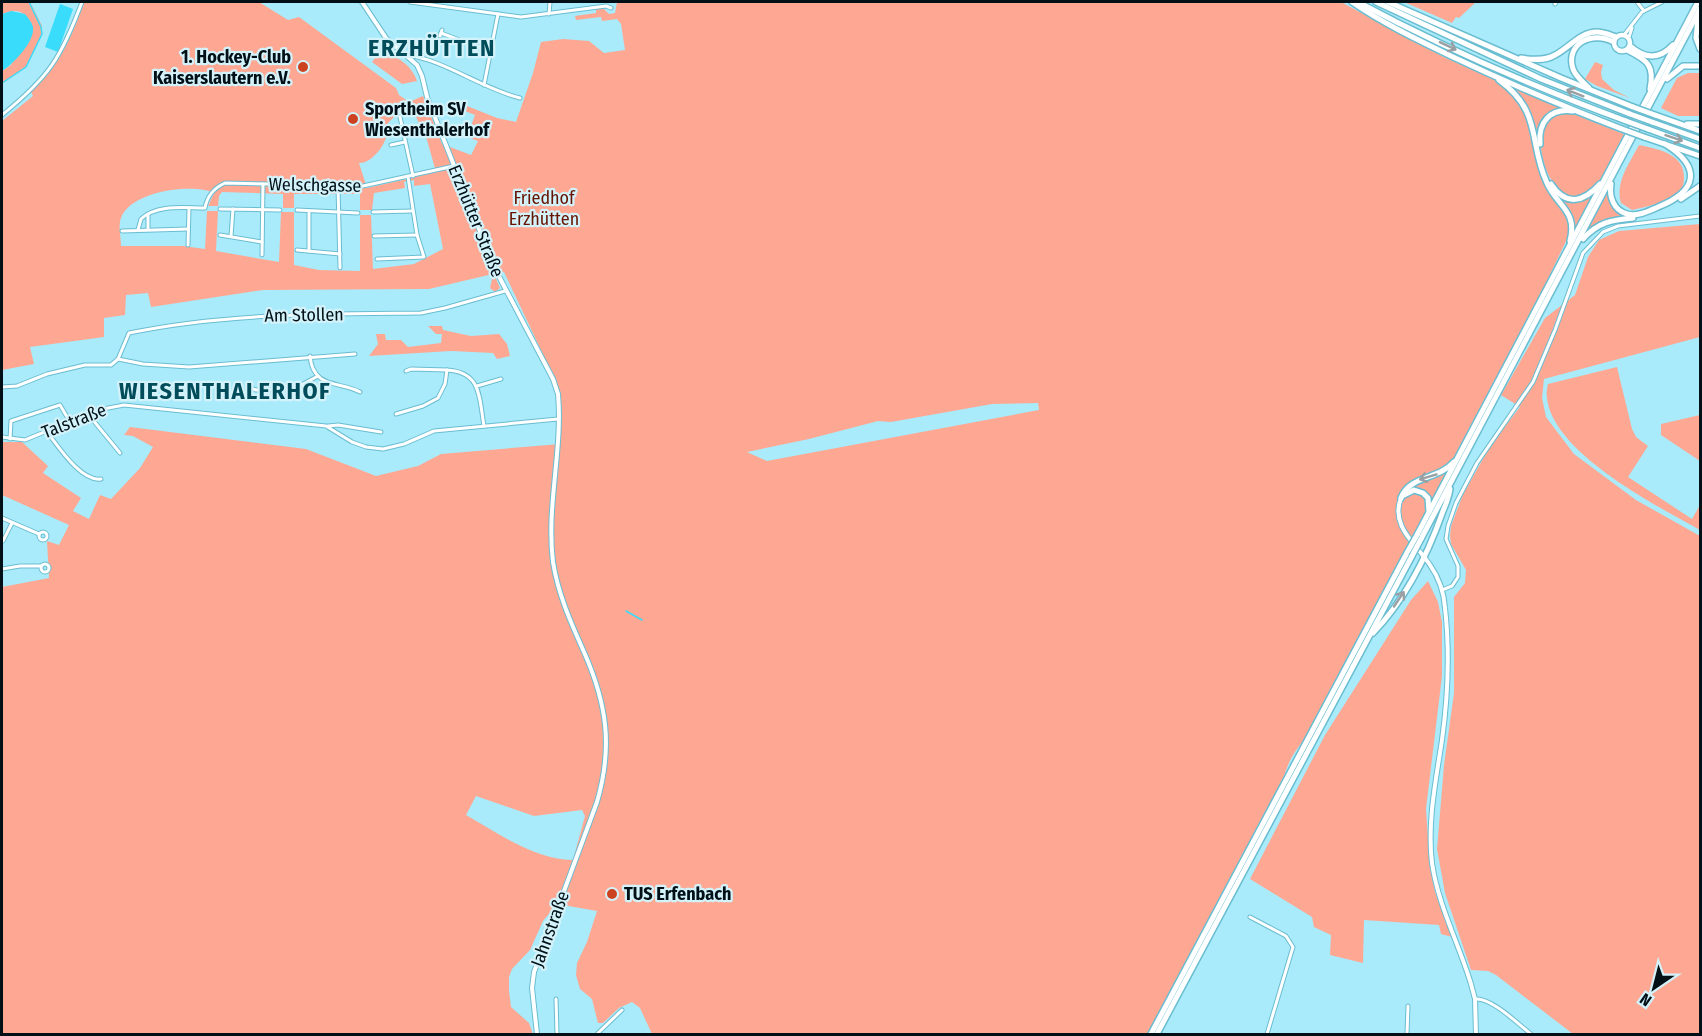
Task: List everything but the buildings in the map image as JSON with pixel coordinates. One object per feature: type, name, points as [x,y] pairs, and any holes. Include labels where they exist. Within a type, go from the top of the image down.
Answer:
[{"type":"highway","points":[[1352,2],[1395,28],[1488,73],[1622,129],[1701,156]]},
{"type":"highway","points":[[1358,2],[1539,87],[1701,148]]},
{"type":"highway","points":[[1376,2],[1541,79],[1701,139]]},
{"type":"highway","points":[[1388,2],[1593,91],[1701,131]]},
{"type":"highway","points":[[1419,537],[1458,459],[1575,249],[1647,99],[1698,2]]},
{"type":"highway","points":[[1701,11],[1695,33],[1701,49]]},
{"type":"highway","points":[[1499,389],[1566,254],[1701,11]]},
{"type":"highway","points":[[1513,57],[1532,60],[1555,56],[1589,33],[1597,32],[1615,39]]},
{"type":"highway","points":[[1593,91],[1578,79],[1573,56],[1578,45],[1585,39],[1604,36],[1615,39]]},
{"type":"highway","points":[[1628,48],[1655,57],[1665,53],[1678,40]]},
{"type":"highway","points":[[1628,48],[1646,61],[1652,70],[1647,99]]},
{"type":"highway","points":[[1660,87],[1683,66],[1701,66]]},
{"type":"highway","points":[[1488,73],[1510,88],[1527,110],[1533,124],[1547,183],[1568,212],[1572,223],[1566,254]]},
{"type":"highway","points":[[1593,117],[1562,110],[1547,117],[1540,134],[1546,174],[1554,188],[1572,200],[1589,196],[1609,177]]},
{"type":"highway","points":[[1671,121],[1701,124]]},
{"type":"highway","points":[[1609,177],[1612,201],[1617,208],[1627,214],[1645,212],[1681,196],[1690,183],[1691,169],[1684,157],[1665,144]]},
{"type":"highway","points":[[1575,249],[1589,232],[1602,223],[1645,214],[1683,199],[1701,186]]},
{"type":"highway","points":[[1155,1032],[1419,537],[1451,484],[1492,401]]},
{"type":"highway","points":[[1401,498],[1409,486],[1442,473],[1458,459]]},
{"type":"highway","points":[[1369,637],[1402,595],[1425,558],[1450,494],[1451,484]]},
{"type":"highway","points":[[1401,498],[1409,491],[1422,493],[1428,498],[1429,515]]},
{"type":"highway","points":[[1155,1032],[1369,637],[1410,554]]},
{"type":"main road","points":[[1627,36],[1628,48],[1617,50],[1615,39],[1627,36]]},
{"type":"street","points":[[2,115],[36,86],[55,63],[69,39],[82,2]]},
{"type":"street","name":"Erzhütter Straße","points":[[363,2],[386,38],[413,60],[420,70],[427,98],[505,291],[555,384],[558,419],[552,518],[554,565],[567,614],[596,684],[607,730],[606,765],[601,791],[576,861]]},
{"type":"street","points":[[410,2],[521,17],[606,6],[611,8]]},
{"type":"street","points":[[549,14],[550,2]]},
{"type":"street","points":[[1637,2],[1644,11]]},
{"type":"street","points":[[1627,36],[1644,11],[1662,2]]},
{"type":"street","points":[[484,85],[498,14]]},
{"type":"street","points":[[441,33],[491,50]]},
{"type":"street","points":[[406,55],[430,61],[497,92],[520,98]]},
{"type":"street","points":[[400,117],[413,176]]},
{"type":"street","points":[[391,145],[405,142]]},
{"type":"street","name":"Welschgasse","points":[[148,214],[161,209],[205,208],[211,193],[225,183],[363,186],[454,166]]},
{"type":"street","points":[[377,259],[424,258],[412,211],[408,177]]},
{"type":"street","points":[[262,255],[263,184]]},
{"type":"street","points":[[338,186],[340,268]]},
{"type":"street","points":[[188,245],[189,208]]},
{"type":"street","points":[[220,209],[280,210]]},
{"type":"street","points":[[231,236],[233,209]]},
{"type":"street","points":[[297,210],[358,213]]},
{"type":"street","points":[[309,211],[309,251]]},
{"type":"street","points":[[373,212],[412,211]]},
{"type":"street","points":[[148,214],[148,230]]},
{"type":"street","points":[[138,230],[141,219],[148,214]]},
{"type":"street","points":[[1442,590],[1454,585],[1459,574],[1458,566],[1446,539],[1456,503],[1477,463],[1533,382],[1555,330],[1583,252],[1603,231],[1618,226],[1701,216]]},
{"type":"street","points":[[122,231],[188,229]]},
{"type":"street","points":[[220,235],[262,242]]},
{"type":"street","points":[[374,236],[417,235]]},
{"type":"street","points":[[297,250],[340,254]]},
{"type":"street","name":"Am Stollen","points":[[118,359],[129,333],[173,324],[252,316],[421,313],[505,291]]},
{"type":"street","points":[[2,387],[17,386],[46,374],[85,365],[111,365],[118,359],[143,364],[189,367],[355,354]]},
{"type":"street","points":[[310,356],[313,369],[324,381],[360,392]]},
{"type":"street","points":[[406,371],[411,369],[447,370],[464,372],[470,376],[476,386],[484,426]]},
{"type":"street","points":[[396,414],[423,406],[438,398],[445,384],[447,370]]},
{"type":"street","points":[[248,387],[256,390],[294,389],[318,376]]},
{"type":"street","points":[[476,386],[501,379]]},
{"type":"street","points":[[10,439],[11,421],[60,405],[70,422]]},
{"type":"street","name":"Talstraße","points":[[2,437],[25,440],[88,414],[124,405],[326,426],[338,425],[381,432]]},
{"type":"street","points":[[88,414],[120,453]]},
{"type":"street","name":"Talstraße","points":[[326,426],[352,442],[383,449],[404,444],[420,435],[434,431],[558,419]]},
{"type":"street","points":[[47,432],[79,469],[93,479],[101,479]]},
{"type":"street","points":[[1401,498],[1398,515],[1400,525],[1425,558],[1442,590],[1447,632],[1448,686],[1436,780],[1431,844],[1435,877],[1474,999],[1476,1035]]},
{"type":"street","points":[[2,518],[39,534]]},
{"type":"street","points":[[10,541],[2,541],[12,522]]},
{"type":"street","points":[[2,569],[41,566]]},
{"type":"street","name":"Jahnstraße","points":[[537,1035],[532,988],[534,972],[576,861]]},
{"type":"street","points":[[1250,917],[1286,936],[1293,947],[1267,1035]]},
{"type":"street","points":[[1474,999],[1481,998],[1490,1002],[1531,1035]]},
{"type":"street","points":[[555,999],[557,1035]]},
{"type":"street","points":[[1407,1035],[1408,1006]]},
{"type":"street","points":[[597,1035],[622,1010]]},
{"type":"green space","points":[[2,2],[30,2],[42,26],[42,34],[26,67],[2,84],[2,71],[11,65],[30,22],[18,11],[2,14]]},
{"type":"green space","name":"Friedhof Erzhütten","points":[[84,2],[259,2],[288,20],[299,17],[396,88],[399,95],[409,102],[423,96],[442,144],[471,155],[478,141],[467,137],[475,115],[465,111],[467,106],[497,118],[516,122],[541,42],[563,39],[589,41],[604,53],[625,50],[621,24],[617,19],[602,21],[601,17],[576,20],[575,16],[596,13],[596,9],[604,9],[609,14],[615,13],[617,2],[1341,2],[1509,89],[1526,111],[1542,175],[1570,223],[1569,235],[1483,405],[1306,739],[1291,759],[1283,782],[1148,1034],[652,1034],[640,1008],[632,1002],[619,1008],[603,1023],[598,1023],[592,999],[580,989],[576,975],[577,963],[597,911],[557,904],[543,921],[530,950],[512,969],[509,977],[511,1007],[529,1023],[533,1034],[2,1034],[2,587],[49,578],[47,541],[59,545],[69,525],[2,495],[2,442],[22,442],[48,466],[43,473],[81,498],[73,511],[89,519],[100,495],[111,499],[140,468],[153,447],[133,436],[124,435],[130,427],[306,449],[376,476],[418,466],[441,454],[560,444],[562,412],[558,386],[504,272],[494,274],[500,288],[495,292],[490,288],[493,274],[429,289],[263,290],[151,307],[148,293],[126,295],[125,315],[104,318],[104,337],[30,347],[34,364],[2,370],[2,121],[33,96],[31,92],[57,62]],"holes":[[[409,102],[427,140],[436,172],[410,178],[410,181],[414,180],[414,186],[430,184],[443,249],[414,264],[373,269],[371,215],[360,215],[360,271],[319,270],[294,265],[294,212],[281,212],[279,262],[216,251],[218,211],[207,211],[205,249],[183,246],[121,246],[120,221],[127,209],[137,201],[149,196],[178,189],[204,190],[214,193],[208,206],[218,206],[222,192],[283,194],[283,208],[294,208],[294,194],[360,194],[360,210],[372,210],[374,193],[405,188],[404,182],[407,179],[367,188],[359,163],[377,153],[386,138],[388,123]],[[1038,403],[1039,410],[767,461],[747,452],[878,421],[891,422],[992,404]],[[476,796],[534,816],[582,810],[585,816],[573,860],[559,859],[531,850],[466,815]]]},
{"type":"green space","points":[[1404,2],[1476,2],[1459,18],[1456,17],[1452,23]]},
{"type":"green space","points":[[377,55],[393,56],[403,62],[417,81],[402,84],[372,62]]},
{"type":"green space","points":[[1595,62],[1603,65],[1602,79],[1614,90],[1630,98],[1585,79]]},
{"type":"green space","points":[[1688,73],[1700,73],[1700,116],[1678,116],[1661,108],[1677,78]]},
{"type":"green space","points":[[1508,84],[1563,107],[1549,112],[1536,130],[1527,105]]},
{"type":"green space","points":[[1566,112],[1624,134],[1598,182],[1581,196],[1568,196],[1558,189],[1550,177],[1541,147],[1542,133],[1546,123],[1552,117]]},
{"type":"green space","points":[[1639,145],[1662,151],[1675,158],[1683,170],[1684,180],[1680,191],[1671,197],[1632,210],[1621,203],[1620,188],[1624,173]]},
{"type":"green space","points":[[1609,189],[1612,205],[1624,216],[1605,220],[1587,231]]},
{"type":"green space","points":[[1593,195],[1574,234],[1572,217],[1561,198],[1575,202]]},
{"type":"green space","points":[[1700,224],[1700,337],[1544,379],[1542,398],[1546,417],[1574,454],[1636,500],[1700,536],[1700,1034],[1573,1034],[1496,975],[1488,971],[1471,970],[1445,893],[1437,849],[1444,765],[1454,693],[1454,597],[1465,583],[1466,570],[1451,544],[1451,526],[1463,494],[1492,443],[1520,407],[1501,395],[1545,318],[1575,295],[1588,257],[1599,240],[1619,231]]},
{"type":"green space","points":[[428,326],[442,326],[443,330],[471,336],[499,334],[507,344],[510,356],[497,359],[493,353],[451,351],[369,356],[378,344],[376,334],[385,334],[386,340],[401,340],[408,347],[441,343],[442,334],[436,334]]},
{"type":"green space","points":[[1617,367],[1632,429],[1636,437],[1648,446],[1628,477],[1692,519],[1700,505],[1700,530],[1610,476],[1567,438],[1554,418],[1547,396],[1548,384]]},
{"type":"green space","points":[[1700,415],[1700,461],[1661,435],[1661,424]]},
{"type":"green space","points":[[1428,581],[1438,602],[1442,622],[1442,676],[1426,809],[1430,866],[1435,892],[1452,937],[1441,934],[1439,925],[1364,920],[1363,963],[1330,955],[1331,935],[1314,927],[1312,917],[1250,879],[1325,735],[1411,600]]},
{"type":"water","points":[[60,4],[73,9],[58,52],[45,47]]},
{"type":"water","points":[[11,11],[25,14],[33,27],[33,33],[27,46],[2,71],[2,14]]},
{"type":"waterway","points":[[2,83],[26,67],[42,34],[29,2]]},
{"type":"waterway","points":[[626,611],[642,620]]},
{"type":"place","name":"1. Hockey-Club Kaiserslautern e.V.","points":[[303,67]]},
{"type":"place","name":"Sportheim SV Wiesenthalerhof","points":[[353,119]]},
{"type":"place","name":"TUS Erfenbach","points":[[612,894]]},
{"type":"district","name":"ERZHÜTTEN","points":[[432,48]]},
{"type":"district","name":"WIESENTHALERHOF","points":[[225,391]]}]
